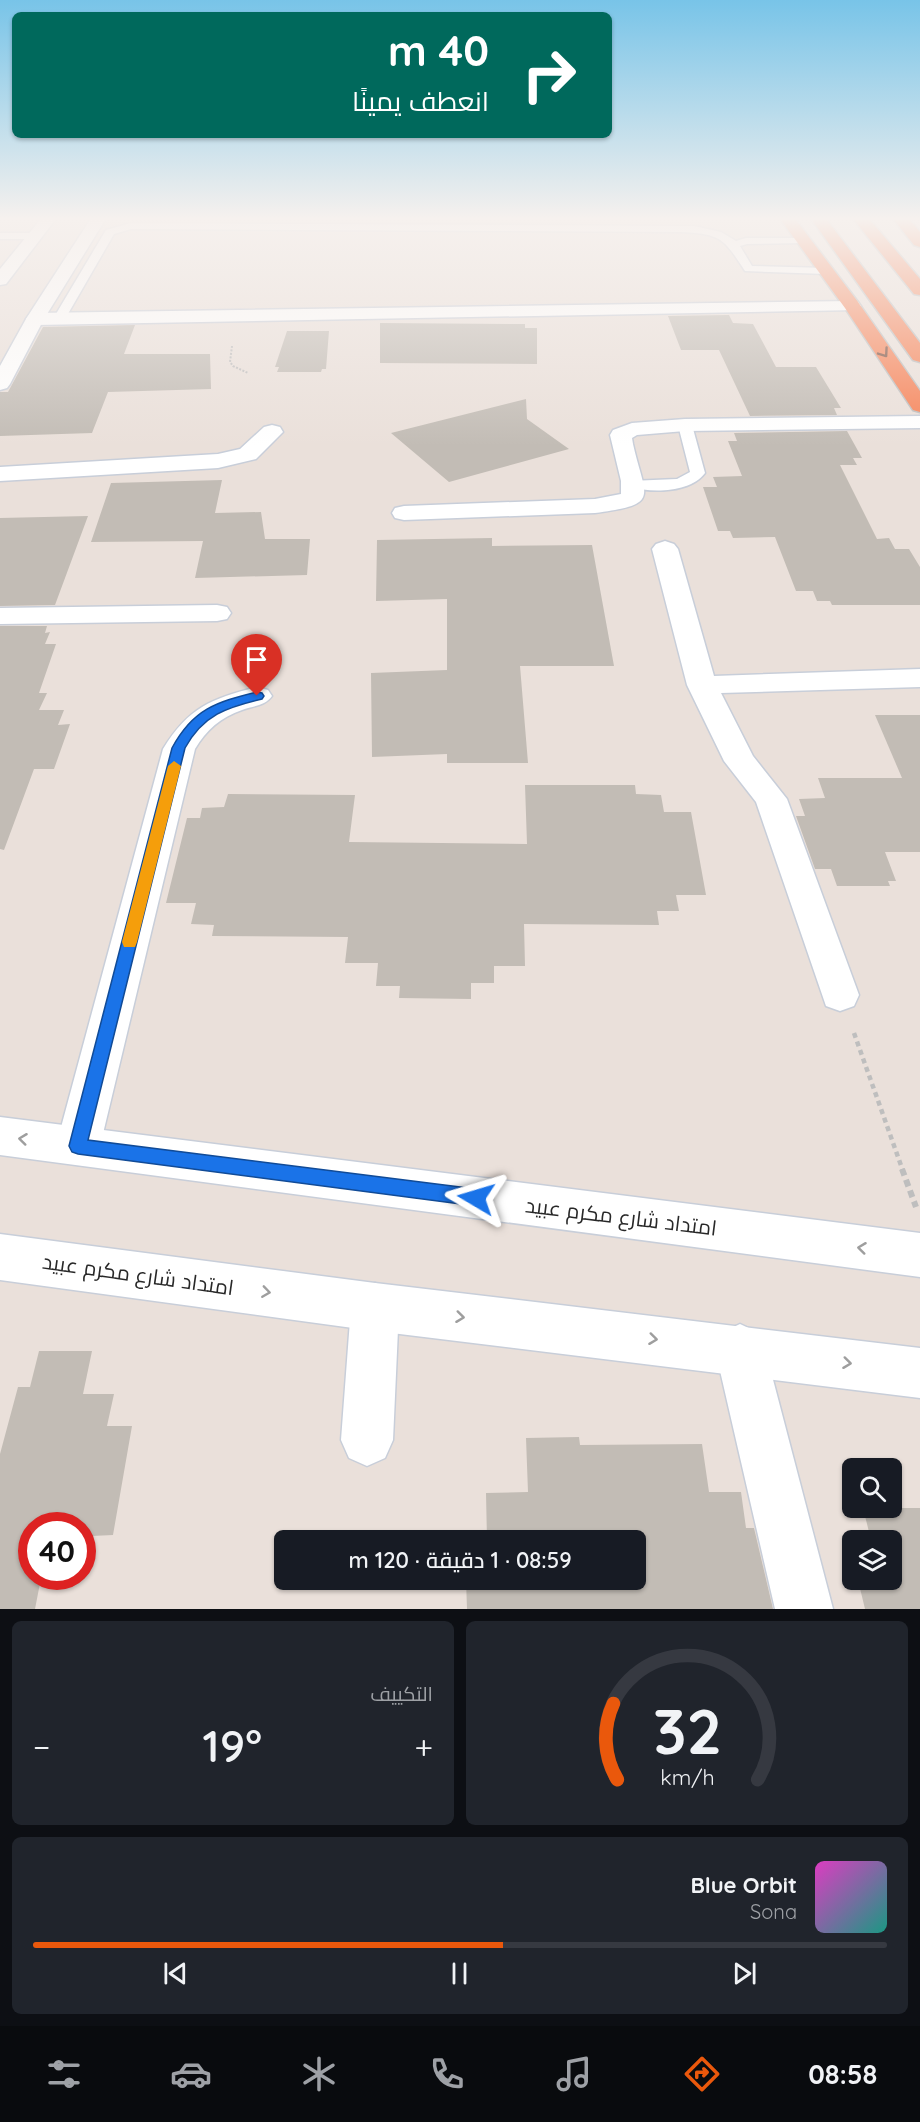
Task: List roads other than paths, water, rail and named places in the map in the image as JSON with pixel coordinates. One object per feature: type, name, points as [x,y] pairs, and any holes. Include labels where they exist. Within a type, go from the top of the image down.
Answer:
[{"type":"highway","points":[[844,295],[920,406]]},
{"type":"highway","points":[[875,295],[920,356]]},
{"type":"street","points":[[0,384],[50,295]]},
{"type":"street","points":[[35,319],[852,306]]},
{"type":"street","points":[[404,513],[595,506],[618,503],[632,498],[634,484],[621,447],[621,435],[632,429],[685,425],[920,422]]},
{"type":"street","points":[[0,474],[218,461],[248,454],[272,432]]},
{"type":"street","points":[[664,549],[702,685],[741,761],[771,799],[840,995]]},
{"type":"street","points":[[0,616],[218,613]]},
{"type":"street","points":[[702,685],[920,678]]},
{"type":"street","points":[[78,1146],[179,748],[188,730],[206,714],[230,703],[257,696]]},
{"type":"street","name":"امتداد شارع مكرم عبيد","points":[[0,1136],[920,1255]]},
{"type":"street","name":"امتداد شارع مكرم عبيد","points":[[0,1257],[375,1307],[740,1349],[920,1373]]},
{"type":"street","points":[[368,1440],[375,1307]]},
{"type":"street","points":[[740,1349],[804,1609]]},
{"type":"lane","points":[[59,319],[73,295]]},
{"type":"lane","points":[[634,484],[685,482],[698,473],[685,425]]}]
